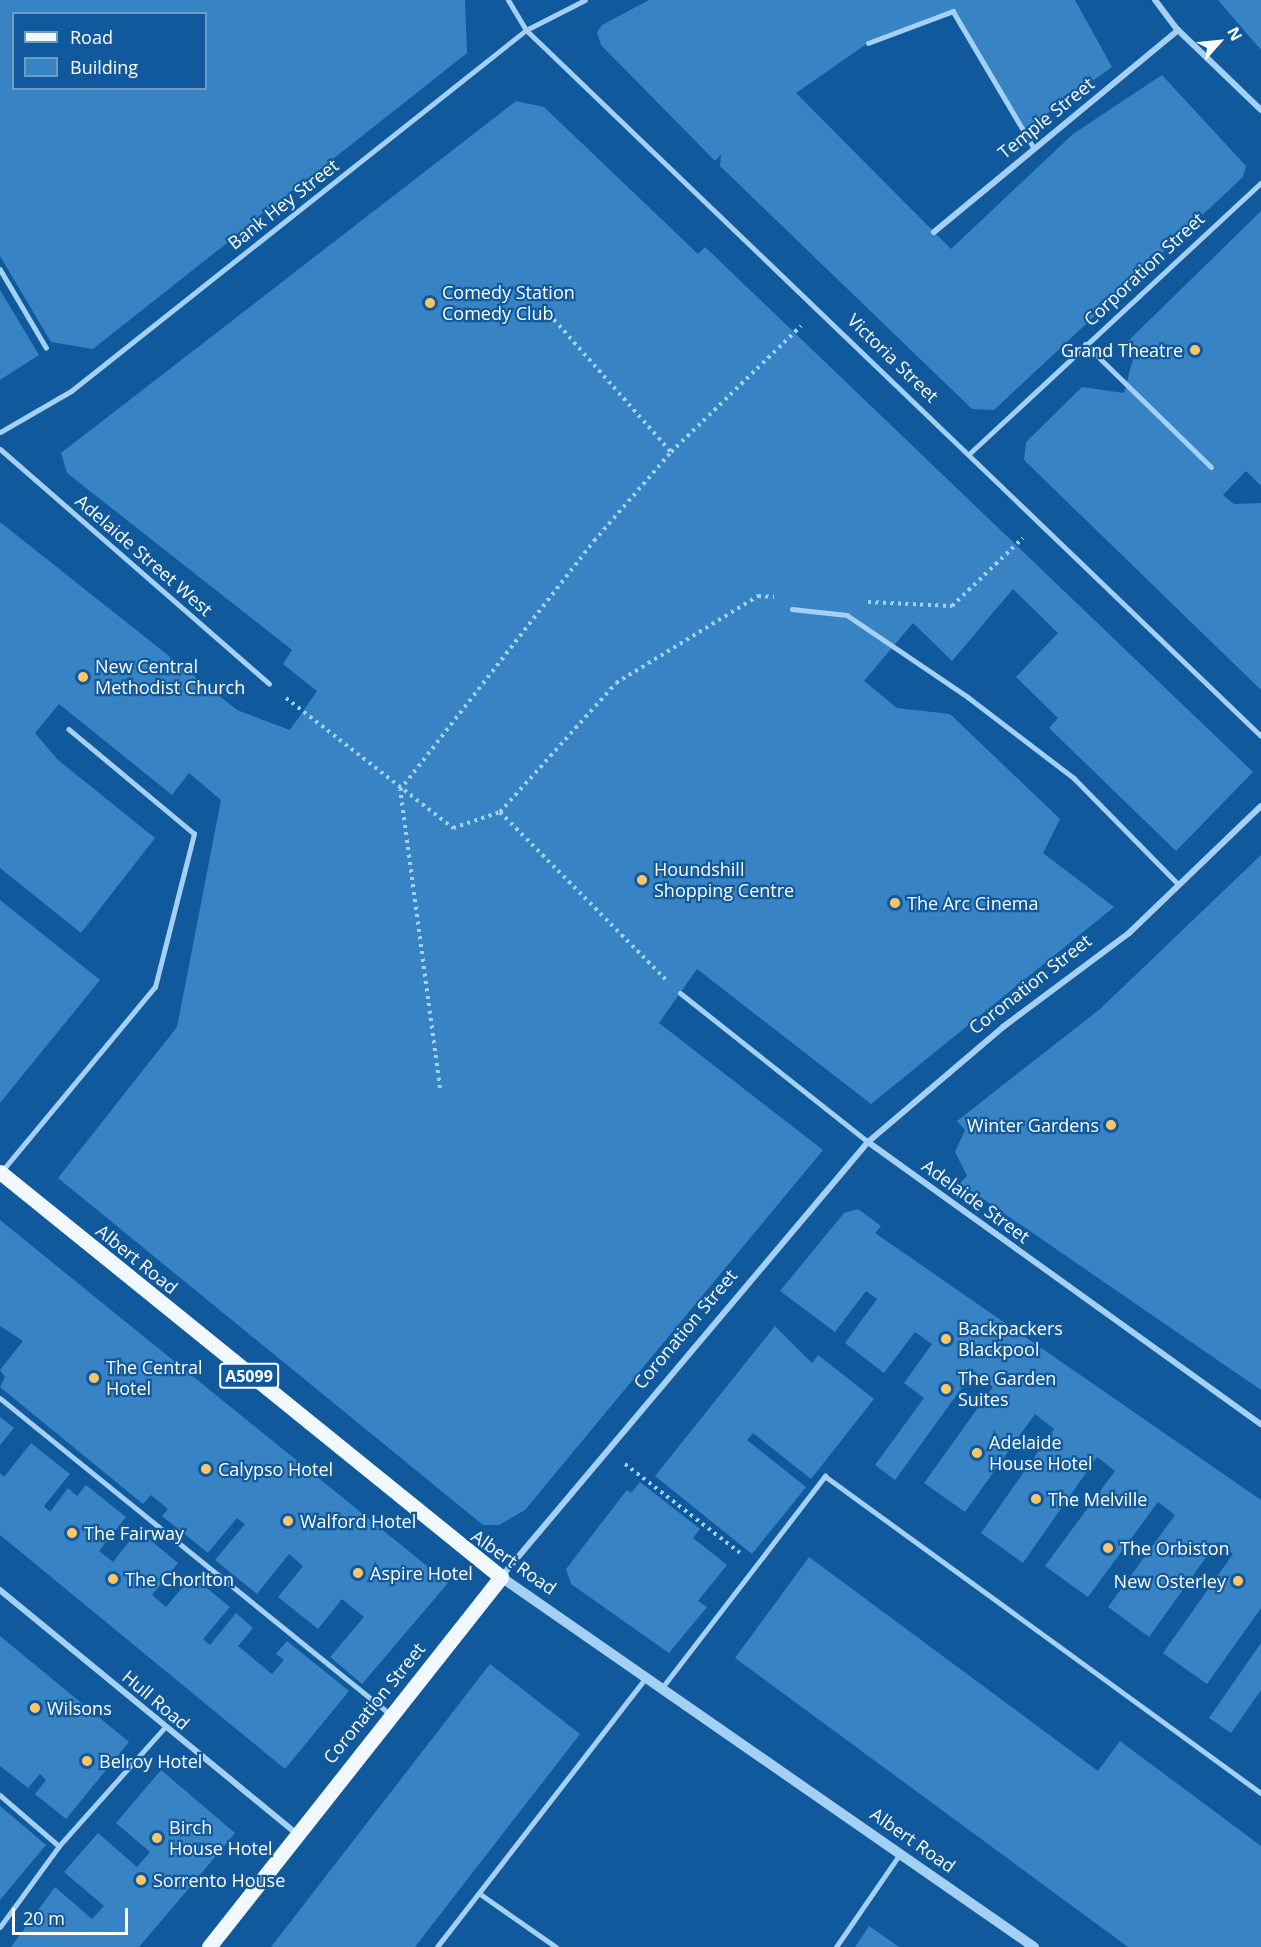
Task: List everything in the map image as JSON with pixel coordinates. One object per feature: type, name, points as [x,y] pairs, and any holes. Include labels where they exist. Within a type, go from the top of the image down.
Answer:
[{"type":"main road","name":"Albert Road","points":[[0,1172],[501,1577]]},
{"type":"main road","name":"Coronation Street","points":[[209,1947],[295,1832],[501,1577]]},
{"type":"street","name":"Victoria Street","points":[[508,0],[526,30],[1040,520],[1261,736]]},
{"type":"street","name":"Bank Hey Street","points":[[0,432],[71,391],[526,30],[585,0]]},
{"type":"street","points":[[1155,0],[1178,30],[1261,110]]},
{"type":"street","name":"Temple Street","points":[[934,232],[1178,30]]},
{"type":"street","name":"Corporation Street","points":[[970,453],[1261,183]]},
{"type":"street","points":[[1085,344],[1211,467]]},
{"type":"street","name":"Adelaide Street West","points":[[0,449],[269,684]]},
{"type":"street","name":"Coronation Street","points":[[501,1577],[868,1142],[1003,1027],[1129,933],[1261,806]]},
{"type":"street","name":"Adelaide Street","points":[[680,993],[868,1142],[1261,1424]]},
{"type":"street","name":"Albert Road","points":[[501,1577],[1034,1947]]},
{"type":"street","name":"Hull Road","points":[[0,1590],[295,1832]]},
{"type":"lane","points":[[867,43],[952,11],[1034,148]]},
{"type":"lane","points":[[0,269],[46,347]]},
{"type":"lane","points":[[792,609],[847,615],[968,697],[1074,778],[1178,884]]},
{"type":"lane","points":[[0,1172],[155,987],[194,834],[69,730]]},
{"type":"lane","points":[[0,1398],[390,1714]]},
{"type":"lane","points":[[661,1689],[825,1476],[1261,1793]]},
{"type":"lane","points":[[437,1947],[646,1678]]},
{"type":"lane","points":[[0,1927],[59,1846],[165,1727]]},
{"type":"lane","points":[[0,1795],[59,1846]]},
{"type":"lane","points":[[836,1947],[900,1854]]},
{"type":"lane","points":[[479,1893],[556,1947]]},
{"type":"path","points":[[440,1088],[400,790],[533,613],[671,452],[816,306]]},
{"type":"path","points":[[549,314],[671,452]]},
{"type":"path","points":[[860,601],[952,606],[1040,520]]},
{"type":"path","points":[[269,684],[400,790],[453,828],[501,812],[616,683],[758,596],[780,598]]},
{"type":"path","points":[[501,812],[680,993]]},
{"type":"path","points":[[608,1450],[755,1564]]},
{"type":"building","points":[[0,0],[465,0],[467,53],[93,349],[51,342],[0,256]]},
{"type":"building","points":[[649,0],[1075,0],[1112,67],[1023,131],[953,11],[868,43],[796,93],[951,249],[1073,134],[1162,75],[1246,166],[1243,177],[994,410],[972,409],[720,166],[721,154],[715,161],[601,45],[597,32],[602,25]]},
{"type":"building","points":[[1218,0],[1261,0],[1261,50]]},
{"type":"building","name":"Houndshill Shopping Centre","points":[[516,101],[544,107],[698,254],[705,247],[1253,772],[1176,851],[1049,728],[1058,718],[1016,677],[1058,633],[1013,589],[952,661],[913,623],[864,681],[897,708],[950,714],[1060,819],[1043,853],[1114,907],[871,1104],[697,969],[659,1023],[823,1150],[525,1510],[499,1525],[483,1525],[58,1178],[177,1027],[221,800],[189,773],[172,795],[59,704],[35,733],[58,760],[155,838],[81,933],[0,868],[0,522],[237,710],[290,730],[317,691],[283,664],[292,650],[67,473],[61,453]]},
{"type":"building","points":[[1261,211],[1261,486],[1246,471],[1223,495],[1234,504],[1261,503],[1261,690],[1024,460],[1026,442],[1082,387],[1124,393],[1134,355],[1124,345]]},
{"type":"building","points":[[0,290],[39,355],[0,380]]},
{"type":"building","name":"Winter Gardens","points":[[1261,855],[1261,1390],[960,1183],[967,1176],[955,1152],[965,1130],[957,1121],[1100,1009]]},
{"type":"building","points":[[0,900],[100,980],[0,1103]]},
{"type":"building","points":[[858,1209],[881,1226],[875,1233],[1261,1500],[1261,1608],[1207,1684],[1163,1653],[1233,1554],[1217,1542],[1149,1637],[1108,1607],[1175,1515],[1158,1502],[1088,1597],[1045,1566],[1115,1471],[1097,1457],[1023,1563],[981,1533],[1054,1429],[1035,1414],[965,1512],[924,1483],[993,1387],[974,1371],[895,1480],[875,1465],[924,1398],[904,1383],[932,1344],[915,1332],[884,1373],[845,1343],[877,1299],[866,1291],[835,1332],[780,1291],[844,1213]]},
{"type":"building","points":[[0,1220],[448,1583],[362,1684],[330,1657],[364,1617],[342,1599],[318,1629],[278,1597],[303,1566],[289,1554],[257,1594],[215,1560],[245,1524],[237,1518],[208,1553],[162,1516],[168,1509],[151,1495],[143,1504],[0,1387],[5,1377],[0,1370],[23,1341],[0,1326]]},
{"type":"building","points":[[775,1326],[812,1363],[818,1355],[874,1399],[811,1479],[753,1433],[747,1440],[806,1487],[752,1554],[655,1476]]},
{"type":"building","points":[[0,1417],[14,1428],[0,1445]]},
{"type":"building","points":[[31,1443],[70,1474],[44,1506],[50,1512],[68,1488],[77,1496],[86,1485],[126,1517],[99,1551],[113,1562],[138,1530],[178,1563],[152,1595],[166,1607],[192,1576],[230,1607],[203,1639],[210,1645],[236,1613],[253,1628],[238,1646],[272,1674],[284,1660],[276,1654],[287,1641],[349,1691],[285,1769],[0,1535],[0,1473],[4,1477]]},
{"type":"building","points":[[640,1482],[700,1529],[693,1538],[727,1565],[698,1601],[707,1607],[669,1653],[571,1584],[566,1569],[627,1490],[631,1493]]},
{"type":"building","points":[[809,1557],[1098,1771],[1120,1741],[1261,1846],[1261,1947],[1128,1947],[735,1658]]},
{"type":"building","points":[[0,1636],[129,1742],[66,1819],[35,1794],[46,1780],[40,1774],[28,1788],[0,1766]]},
{"type":"building","points":[[1261,1643],[1261,1690],[1231,1733],[1209,1718]]},
{"type":"building","points":[[490,1664],[580,1734],[415,1947],[271,1947]]},
{"type":"building","points":[[161,1770],[235,1833],[185,1893],[139,1947],[11,1947],[55,1887],[92,1919],[104,1906],[64,1872],[98,1833],[137,1867],[150,1852],[116,1823]]},
{"type":"building","points":[[0,1806],[46,1845],[0,1900]]},
{"type":"building","points":[[869,1926],[899,1947],[855,1947]]},
{"type":"place","name":"Comedy Station Comedy Club","points":[[430,303]]},
{"type":"place","name":"Grand Theatre","points":[[1195,350]]},
{"type":"place","name":"New Central Methodist Church","points":[[83,677]]},
{"type":"place","name":"Houndshill Shopping Centre","points":[[642,880]]},
{"type":"place","name":"The Arc Cinema","points":[[895,903]]},
{"type":"place","name":"Winter Gardens","points":[[1111,1125]]},
{"type":"place","name":"Backpackers Blackpool","points":[[946,1339]]},
{"type":"place","name":"The Central Hotel","points":[[94,1378]]},
{"type":"place","name":"The Garden Suites","points":[[946,1389]]},
{"type":"place","name":"Adelaide House Hotel","points":[[977,1453]]},
{"type":"place","name":"Calypso Hotel","points":[[206,1469]]},
{"type":"place","name":"The Melville","points":[[1036,1499]]},
{"type":"place","name":"Walford Hotel","points":[[288,1521]]},
{"type":"place","name":"The Fairway","points":[[72,1533]]},
{"type":"place","name":"The Orbiston","points":[[1108,1548]]},
{"type":"place","name":"Aspire Hotel","points":[[358,1573]]},
{"type":"place","name":"The Chorlton","points":[[113,1579]]},
{"type":"place","name":"New Osterley","points":[[1238,1581]]},
{"type":"place","name":"Wilsons","points":[[35,1708]]},
{"type":"place","name":"Belroy Hotel","points":[[87,1761]]},
{"type":"place","name":"Birch House Hotel","points":[[157,1838]]},
{"type":"place","name":"Sorrento House","points":[[141,1880]]}]
